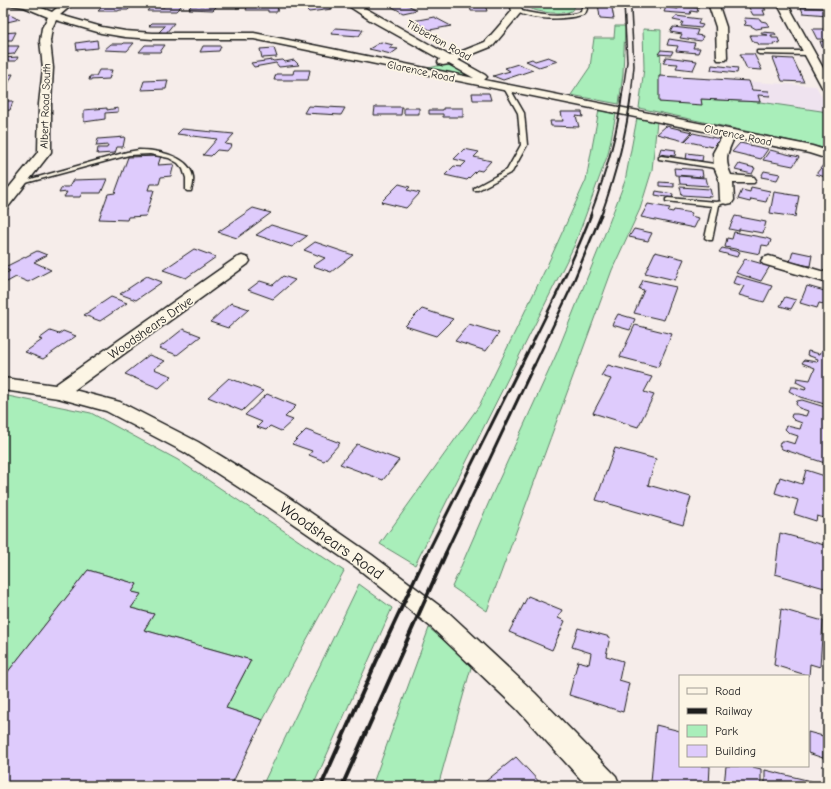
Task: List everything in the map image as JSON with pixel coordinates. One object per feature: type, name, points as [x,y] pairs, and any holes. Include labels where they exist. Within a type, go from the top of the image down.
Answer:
[{"type":"street","name":"Clarence Road","points":[[13,3],[26,5],[54,16],[101,30],[125,34],[152,36],[254,36],[730,132],[812,150],[828,155]]},
{"type":"street","name":"Albert Road South","points":[[3,204],[44,152],[44,104],[48,68],[45,41],[47,28],[54,16],[69,3]]},
{"type":"street","name":"Tibberton Road","points":[[349,3],[373,18],[502,87]]},
{"type":"street","points":[[713,3],[721,28],[722,58]]},
{"type":"street","points":[[782,3],[828,87]]},
{"type":"street","points":[[414,69],[450,60],[489,44],[516,7]]},
{"type":"street","points":[[722,202],[723,173],[720,153],[730,132]]},
{"type":"street","points":[[723,173],[749,180]]},
{"type":"street","name":"Woodshears Drive","points":[[58,392],[242,261]]},
{"type":"street","points":[[769,261],[798,278],[828,278]]},
{"type":"street","name":"Woodshears Road","points":[[3,384],[58,392],[113,406],[191,447],[277,501],[364,562],[440,620],[526,701],[606,786]]},
{"type":"lane","points":[[516,7],[549,18],[562,18],[576,16],[583,13],[585,3]]},
{"type":"lane","points":[[759,52],[809,53]]},
{"type":"lane","points":[[476,188],[510,171],[524,145],[521,113],[502,87]]},
{"type":"lane","points":[[20,183],[130,153],[146,152],[170,156],[183,164],[190,177],[189,190]]},
{"type":"lane","points":[[661,158],[723,173]]},
{"type":"lane","points":[[668,200],[722,202],[709,238]]},
{"type":"shaded area","points":[[659,76],[816,86],[828,108],[828,149],[807,143],[658,112]]},
{"type":"green space","points":[[525,3],[576,3],[571,11],[557,13],[533,10]]},
{"type":"green space","points":[[615,26],[625,26],[623,74],[619,104],[571,95],[590,67],[594,38],[614,38]]},
{"type":"green space","points":[[643,29],[661,30],[660,102],[701,99],[760,102],[828,112],[828,149],[639,108],[644,68]]},
{"type":"green space","points":[[449,63],[472,78],[425,69]]},
{"type":"green space","points":[[599,110],[616,114],[608,154],[575,244],[415,565],[380,544],[479,406],[546,268],[586,180]]},
{"type":"green space","points":[[637,118],[657,121],[652,170],[640,209],[612,270],[487,611],[452,587],[556,355],[604,236],[625,181]]},
{"type":"green space","points":[[3,395],[91,413],[178,460],[344,571],[263,720],[226,708],[251,660],[144,630],[154,614],[131,608],[140,594],[132,592],[137,584],[88,570],[3,678]]},
{"type":"green space","points":[[359,584],[392,608],[313,786],[262,786]]},
{"type":"green space","points":[[429,628],[472,664],[438,786],[372,786]]},
{"type":"building","points":[[119,3],[134,4],[128,10],[98,11],[105,4],[117,5]]},
{"type":"building","points":[[168,3],[184,3],[176,11],[147,11],[151,6],[164,7]]},
{"type":"building","points":[[282,3],[282,5],[273,5],[278,6],[277,12],[268,12],[268,10],[246,10],[247,7],[236,8],[238,4]]},
{"type":"building","points":[[300,3],[311,3],[314,6],[327,5],[332,9],[309,12]]},
{"type":"building","points":[[404,3],[417,10],[403,13],[389,5]]},
{"type":"building","points":[[598,3],[611,3],[614,19],[600,18]]},
{"type":"building","points":[[699,3],[698,7],[676,4]]},
{"type":"building","points":[[192,5],[217,6],[213,10],[188,9]]},
{"type":"building","points":[[470,5],[485,5],[487,11],[471,11]]},
{"type":"building","points":[[679,6],[698,8],[697,12],[691,11],[690,14],[664,12],[666,7],[678,9]]},
{"type":"building","points":[[748,6],[764,7],[766,10],[763,10],[765,15],[753,15]]},
{"type":"building","points":[[801,7],[822,8],[823,10],[828,10],[828,15],[803,13]]},
{"type":"building","points":[[10,14],[20,19],[3,23],[3,16]]},
{"type":"building","points":[[676,16],[700,19],[698,24],[703,25],[701,28],[681,26],[683,22],[673,20]]},
{"type":"building","points":[[434,17],[451,26],[430,30],[413,21]]},
{"type":"building","points":[[744,18],[760,19],[761,21],[766,22],[769,26],[756,29],[751,26],[744,25],[746,23]]},
{"type":"building","points":[[152,23],[174,23],[166,33],[159,32],[165,26],[149,26]]},
{"type":"building","points":[[673,27],[698,30],[696,35],[703,36],[701,41],[680,38],[682,34],[670,32]]},
{"type":"building","points":[[335,28],[363,30],[359,36],[331,34]]},
{"type":"building","points":[[812,29],[828,29],[828,39],[817,39]]},
{"type":"building","points":[[16,32],[12,40],[3,40],[3,33]]},
{"type":"building","points":[[761,32],[775,33],[776,35],[771,35],[772,38],[778,38],[780,44],[773,43],[774,45],[759,45],[758,43],[753,42],[750,35],[768,35],[762,34]]},
{"type":"building","points":[[669,39],[695,43],[693,48],[700,48],[698,53],[676,51],[678,46],[667,45]]},
{"type":"building","points":[[97,40],[98,48],[77,50],[76,43]]},
{"type":"building","points":[[820,41],[828,42],[828,48],[822,47]]},
{"type":"building","points":[[381,42],[393,45],[389,48],[398,49],[391,54],[369,49]]},
{"type":"building","points":[[134,43],[127,51],[104,50],[111,44]]},
{"type":"building","points":[[145,45],[165,45],[160,52],[139,52]]},
{"type":"building","points":[[3,46],[19,46],[14,54],[3,55]]},
{"type":"building","points":[[203,46],[221,46],[219,51],[200,52]]},
{"type":"building","points":[[274,48],[277,57],[262,58],[260,49]]},
{"type":"building","points":[[661,50],[673,51],[671,55],[658,54]]},
{"type":"building","points":[[740,54],[754,54],[762,70],[747,69]]},
{"type":"building","points":[[18,57],[16,61],[7,61],[3,66],[3,58]]},
{"type":"building","points":[[548,57],[558,61],[539,67],[526,61],[532,59],[535,61]]},
{"type":"building","points":[[666,57],[697,61],[693,70],[676,68],[678,64],[663,63]]},
{"type":"building","points":[[773,58],[793,59],[804,82],[782,81]]},
{"type":"building","points":[[283,60],[285,62],[294,60],[299,65],[279,67],[276,63],[254,67],[251,63]]},
{"type":"building","points":[[518,64],[533,70],[503,80],[493,76],[510,71],[505,68]]},
{"type":"building","points":[[712,65],[738,68],[737,73],[711,70]]},
{"type":"building","points":[[99,70],[112,70],[109,79],[89,80],[90,76],[96,76]]},
{"type":"building","points":[[294,70],[310,70],[308,80],[274,80],[276,74],[293,74]]},
{"type":"building","points":[[13,74],[8,84],[3,84],[3,75]]},
{"type":"building","points":[[659,76],[749,81],[752,90],[769,91],[770,96],[758,95],[760,102],[701,99],[702,105],[659,102]]},
{"type":"building","points":[[168,80],[166,89],[141,90],[144,81]]},
{"type":"building","points":[[472,93],[489,93],[491,100],[473,100]]},
{"type":"building","points":[[3,101],[13,101],[10,110],[3,111]]},
{"type":"building","points":[[308,106],[345,108],[341,115],[304,113]]},
{"type":"building","points":[[375,107],[402,107],[401,115],[374,115]]},
{"type":"building","points":[[107,108],[107,110],[118,108],[118,112],[105,113],[105,119],[84,122],[84,110]]},
{"type":"building","points":[[404,108],[419,108],[419,114],[404,114]]},
{"type":"building","points":[[443,108],[463,108],[463,117],[443,117],[443,114],[429,114],[429,110],[443,110]]},
{"type":"building","points":[[561,112],[582,112],[583,117],[576,116],[579,127],[551,126],[550,121],[563,121]]},
{"type":"building","points":[[666,126],[692,132],[684,141],[657,134]]},
{"type":"building","points":[[182,129],[234,134],[225,144],[232,145],[227,151],[217,150],[211,156],[203,155],[217,139],[177,134]]},
{"type":"building","points":[[693,133],[720,139],[712,147],[685,141]]},
{"type":"building","points":[[125,137],[123,147],[117,147],[115,153],[97,154],[98,148],[107,148],[108,145],[96,146],[98,139]]},
{"type":"building","points":[[740,143],[768,149],[761,159],[732,152]]},
{"type":"building","points":[[661,148],[676,150],[675,156],[659,154]]},
{"type":"building","points":[[464,149],[479,152],[474,157],[491,161],[482,171],[477,170],[467,180],[445,175],[454,166],[461,167],[466,162],[454,159]]},
{"type":"building","points":[[770,150],[799,157],[793,166],[763,160]]},
{"type":"building","points":[[687,153],[703,155],[702,161],[686,159]]},
{"type":"building","points":[[161,156],[158,165],[174,164],[171,176],[161,177],[159,184],[150,184],[148,190],[154,190],[146,216],[128,217],[127,220],[99,219],[108,194],[115,193],[128,157]]},
{"type":"building","points":[[828,159],[828,178],[816,174]]},
{"type":"building","points":[[739,164],[755,168],[752,174],[735,170]]},
{"type":"building","points":[[674,168],[702,170],[703,177],[675,175]]},
{"type":"building","points":[[764,171],[780,174],[777,180],[761,177]]},
{"type":"building","points":[[679,176],[706,178],[708,186],[680,184]]},
{"type":"building","points":[[107,179],[101,193],[82,193],[80,197],[64,197],[67,192],[59,193],[62,187],[69,187],[73,180]]},
{"type":"building","points":[[659,182],[674,183],[674,187],[659,186]]},
{"type":"building","points":[[399,184],[410,187],[407,190],[420,193],[406,208],[381,202]]},
{"type":"building","points":[[680,187],[710,189],[712,197],[682,195]]},
{"type":"building","points":[[751,187],[770,191],[766,202],[751,199],[750,202],[738,199],[742,190],[750,192]]},
{"type":"building","points":[[656,191],[673,194],[672,198],[655,195]]},
{"type":"building","points":[[774,192],[799,196],[795,217],[770,213]]},
{"type":"building","points":[[648,204],[670,208],[668,211],[673,212],[674,210],[692,213],[690,216],[699,218],[694,228],[641,217]]},
{"type":"building","points":[[253,208],[271,213],[237,238],[218,232]]},
{"type":"building","points":[[735,216],[766,222],[763,233],[729,229]]},
{"type":"building","points":[[271,225],[307,236],[292,247],[256,235]]},
{"type":"building","points":[[634,229],[652,233],[648,241],[629,237]]},
{"type":"building","points":[[734,232],[771,240],[769,246],[762,245],[760,254],[725,247],[727,238],[732,239]]},
{"type":"building","points":[[315,242],[353,255],[331,272],[313,266],[325,258],[304,250]]},
{"type":"building","points":[[722,248],[740,252],[737,257],[719,252]]},
{"type":"building","points":[[194,249],[216,257],[186,278],[163,270]]},
{"type":"building","points":[[37,251],[47,255],[34,262],[51,270],[28,282],[16,277],[7,282],[3,280],[3,275],[10,271],[3,268]]},
{"type":"building","points":[[793,251],[812,255],[810,266],[790,262]]},
{"type":"building","points":[[655,252],[684,259],[675,280],[645,273]]},
{"type":"building","points":[[745,259],[770,266],[761,281],[736,273]]},
{"type":"building","points":[[147,276],[162,282],[136,300],[120,294]]},
{"type":"building","points":[[283,276],[295,280],[273,299],[248,290],[260,281],[273,285]]},
{"type":"building","points":[[736,276],[772,286],[764,302],[739,295],[744,286],[733,283]]},
{"type":"building","points":[[643,280],[676,287],[664,320],[634,313],[644,290],[639,289]]},
{"type":"building","points":[[807,286],[828,292],[828,305],[819,303],[817,308],[800,303]]},
{"type":"building","points":[[111,297],[127,303],[100,321],[84,315]]},
{"type":"building","points":[[785,297],[796,300],[791,309],[780,306]]},
{"type":"building","points":[[231,303],[249,309],[228,328],[210,322]]},
{"type":"building","points":[[422,309],[453,319],[436,336],[405,326]]},
{"type":"building","points":[[618,314],[635,319],[630,330],[612,325]]},
{"type":"building","points":[[469,324],[499,333],[486,351],[455,341]]},
{"type":"building","points":[[635,325],[672,334],[658,367],[620,357]]},
{"type":"building","points":[[183,329],[201,336],[177,355],[159,348]]},
{"type":"building","points":[[50,331],[59,334],[63,331],[76,336],[43,359],[25,352],[42,340],[39,339]]},
{"type":"building","points":[[822,350],[828,352],[828,405],[800,397],[789,391],[791,387],[805,390],[806,387],[796,382],[797,378],[810,380],[815,368],[802,363],[804,360],[817,362],[818,359],[807,355],[808,351],[820,354]]},
{"type":"building","points":[[149,355],[165,361],[154,369],[172,376],[159,388],[125,374]]},
{"type":"building","points":[[608,365],[652,377],[644,392],[654,395],[638,427],[593,413],[611,379],[601,376]]},
{"type":"building","points":[[229,378],[263,391],[242,411],[208,397]]},
{"type":"building","points":[[267,394],[296,406],[285,417],[293,420],[281,431],[270,426],[266,430],[257,427],[262,422],[245,415]]},
{"type":"building","points":[[802,400],[828,408],[828,464],[782,449],[779,445],[781,441],[795,444],[798,436],[789,433],[785,429],[787,426],[800,429],[802,423],[791,417],[792,414],[806,416],[808,411],[799,408],[796,404],[797,401]]},
{"type":"building","points":[[306,430],[340,443],[324,461],[309,455],[312,451],[292,444]]},
{"type":"building","points":[[357,444],[399,460],[383,480],[340,464]]},
{"type":"building","points":[[615,448],[656,459],[648,485],[691,497],[683,525],[596,500]]},
{"type":"building","points":[[806,470],[828,477],[828,519],[817,516],[816,521],[794,514],[798,500],[775,493],[780,477],[802,484]]},
{"type":"building","points":[[780,533],[828,546],[828,589],[775,574]]},
{"type":"building","points":[[88,570],[137,584],[132,592],[141,594],[131,608],[154,614],[144,630],[251,660],[226,708],[263,720],[231,786],[3,786],[3,678]]},
{"type":"building","points":[[528,596],[562,610],[558,618],[565,621],[552,650],[509,632]]},
{"type":"building","points":[[781,609],[823,621],[820,667],[810,664],[809,676],[774,665]]},
{"type":"building","points":[[578,628],[610,637],[606,656],[623,661],[619,680],[629,683],[623,712],[569,695],[578,661],[589,664],[591,653],[572,647]]},
{"type":"building","points":[[656,725],[679,731],[679,767],[710,767],[709,786],[666,786],[651,782]]},
{"type":"building","points":[[809,732],[823,736],[823,758],[809,753]]},
{"type":"building","points":[[516,757],[543,786],[481,785]]},
{"type":"building","points":[[726,767],[753,767],[761,769],[761,786],[724,786]]},
{"type":"building","points":[[765,770],[823,784],[823,786],[765,786]]},
{"type":"railway","points":[[622,96],[627,62],[624,3]]},
{"type":"railway","points":[[631,10],[634,66],[631,96]]},
{"type":"railway","points":[[590,216],[610,156],[622,95]]},
{"type":"railway","points":[[601,216],[619,156],[631,95]]},
{"type":"railway","points":[[521,366],[567,272],[591,215]]},
{"type":"railway","points":[[534,366],[570,290],[601,215]]},
{"type":"railway","points":[[427,554],[521,365]]},
{"type":"railway","points":[[445,554],[534,365]]},
{"type":"railway","points":[[321,786],[376,662],[427,553]]},
{"type":"railway","points":[[342,786],[446,553]]}]
